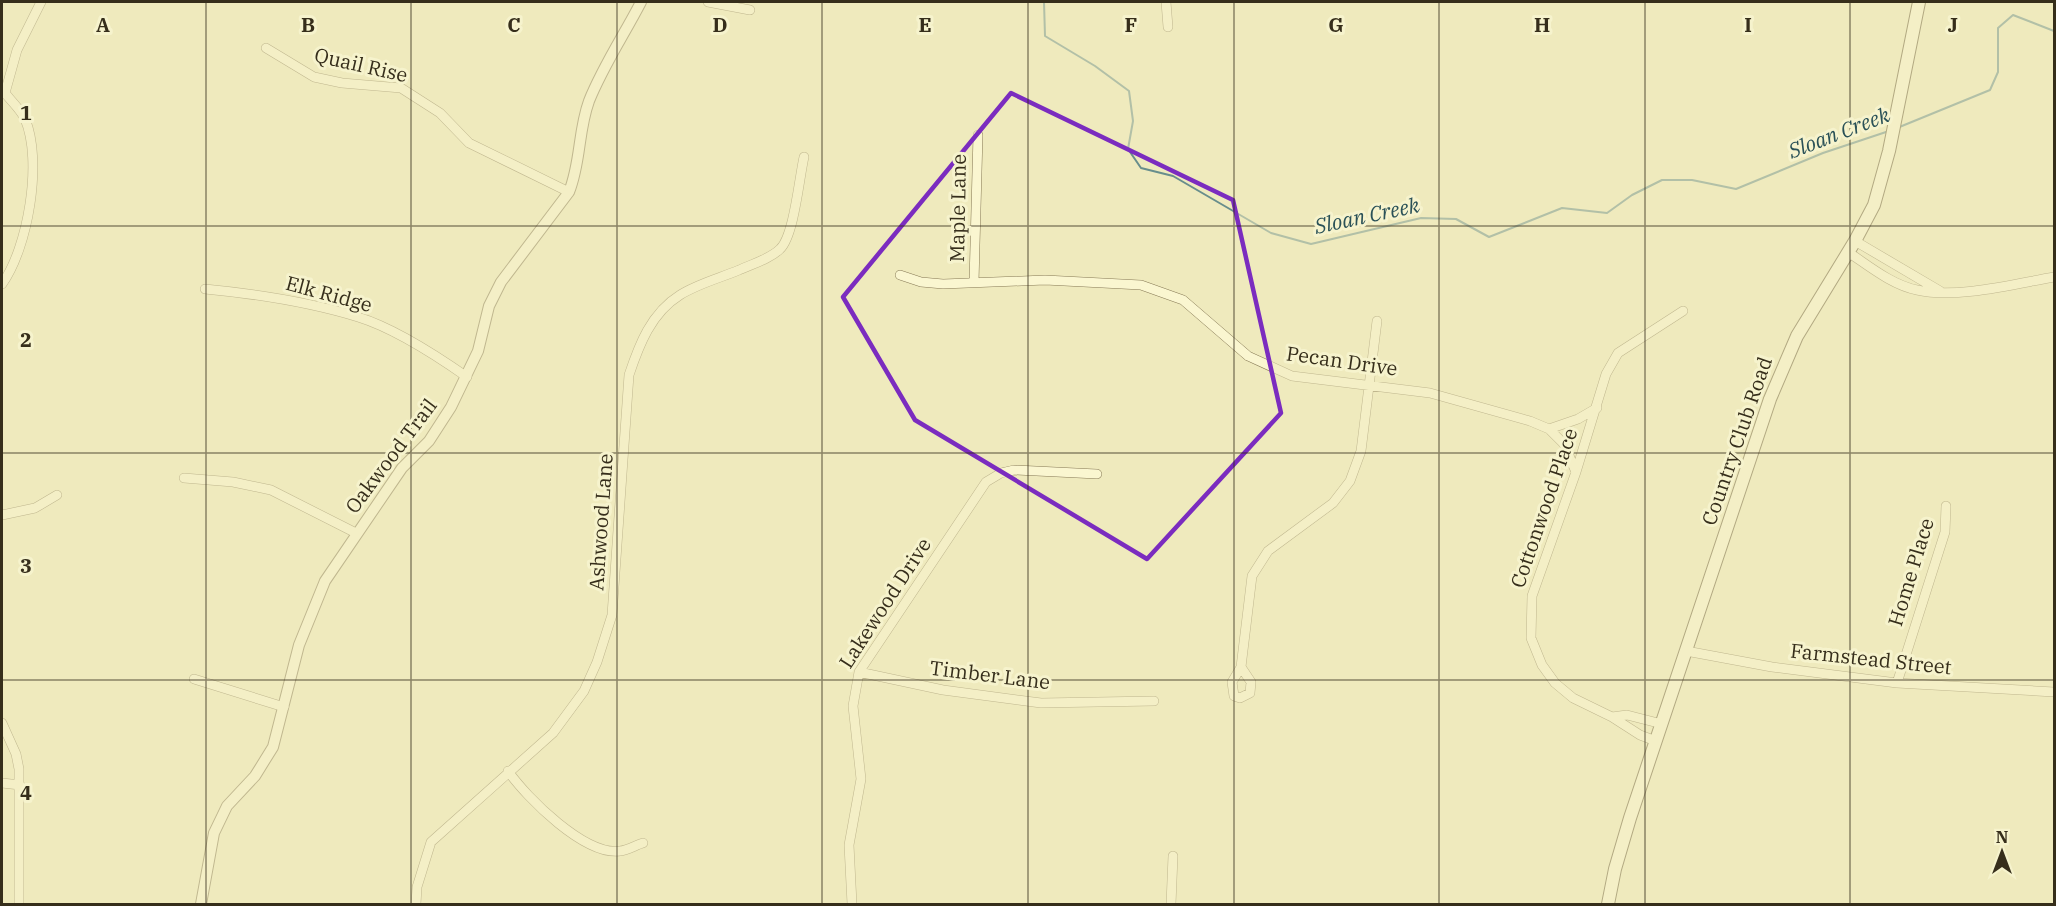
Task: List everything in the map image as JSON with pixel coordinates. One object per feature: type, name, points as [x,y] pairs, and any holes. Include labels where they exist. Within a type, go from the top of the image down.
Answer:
[{"type":"main road","name":"Country Club Road","points":[[1608,904],[1615,869],[1630,818],[1770,399],[1797,336],[1855,241],[1874,205],[1889,152],[1919,2]]},
{"type":"street","points":[[2,284],[9,274],[17,250],[34,167],[24,118],[3,93],[17,50],[41,2]]},
{"type":"street","name":"Oakwood Trail","points":[[201,904],[214,833],[227,806],[255,776],[270,753],[299,645],[312,607],[325,581],[356,533],[402,468],[439,426],[467,377],[478,351],[489,306],[501,282],[568,192],[576,174],[581,128],[589,101],[640,2]]},
{"type":"street","points":[[708,2],[750,10]]},
{"type":"street","points":[[1166,2],[1168,27]]},
{"type":"street","name":"Quail Rise","points":[[266,48],[314,77],[342,83],[401,88],[440,113],[469,142],[568,192]]},
{"type":"street","name":"Maple Lane","points":[[974,282],[978,135]]},
{"type":"street","name":"Ashwood Lane","points":[[416,904],[417,887],[431,842],[552,733],[584,691],[607,637],[614,595],[629,375],[640,342],[655,318],[679,295],[765,259],[780,249],[791,233],[804,157]]},
{"type":"street","points":[[1855,241],[1942,292]]},
{"type":"street","points":[[1848,252],[1888,279],[1917,290],[1970,291],[2055,277]]},
{"type":"street","name":"Pecan Drive","points":[[900,275],[921,282],[943,285],[1045,280],[1142,285],[1183,300],[1239,349],[1270,369],[1292,376],[1430,393],[1530,421],[1549,429]]},
{"type":"street","name":"Elk Ridge","points":[[205,289],[289,300],[360,318],[435,354],[467,377]]},
{"type":"street","name":"Cottonwood Place","points":[[1656,741],[1640,735],[1612,717],[1573,698],[1555,683],[1538,659],[1531,638],[1532,596],[1576,472],[1606,374],[1618,353],[1683,311]]},
{"type":"street","points":[[1241,668],[1252,576],[1268,551],[1333,503],[1350,481],[1361,451],[1377,321]]},
{"type":"street","points":[[1576,472],[1564,444],[1549,429],[1597,408]]},
{"type":"street","name":"Lakewood Drive","points":[[852,904],[849,845],[851,819],[861,780],[852,706],[859,672],[986,483],[1001,473],[1014,470],[1097,474]]},
{"type":"street","points":[[184,478],[232,482],[271,490],[356,533]]},
{"type":"street","points":[[2,515],[35,508],[57,495]]},
{"type":"street","name":"Home Place","points":[[1897,682],[1945,532],[1946,506]]},
{"type":"street","name":"Farmstead Street","points":[[1686,651],[1772,667],[1897,682],[2055,692]]},
{"type":"street","name":"Timber Lane","points":[[859,672],[954,691],[1041,703],[1154,702]]},
{"type":"street","points":[[194,679],[284,707]]},
{"type":"street","name":"Cottonwood Place","points":[[1612,717],[1627,715],[1662,724]]},
{"type":"street","points":[[2,723],[16,754],[20,785],[19,904]]},
{"type":"street","points":[[508,771],[532,800],[559,824],[588,844],[619,851],[643,843]]},
{"type":"street","points":[[2,783],[20,785]]},
{"type":"street","points":[[1171,904],[1173,856]]},
{"type":"highlighted area","points":[[1011,93],[1233,200],[1281,413],[1147,559],[915,420],[843,297]]},
{"type":"waterway","name":"Sloan Creek","points":[[1044,2],[1045,36],[1095,66],[1129,91],[1133,121],[1128,149],[1141,168],[1173,176],[1271,233],[1311,244],[1421,218],[1456,219],[1489,237],[1562,208],[1607,213],[1632,195],[1662,180],[1692,180],[1736,189],[1823,153],[1889,131]]},
{"type":"waterway","name":"Sloan Creek","points":[[1897,128],[1990,90],[1998,72],[1998,28],[2013,15],[2054,31]]}]
